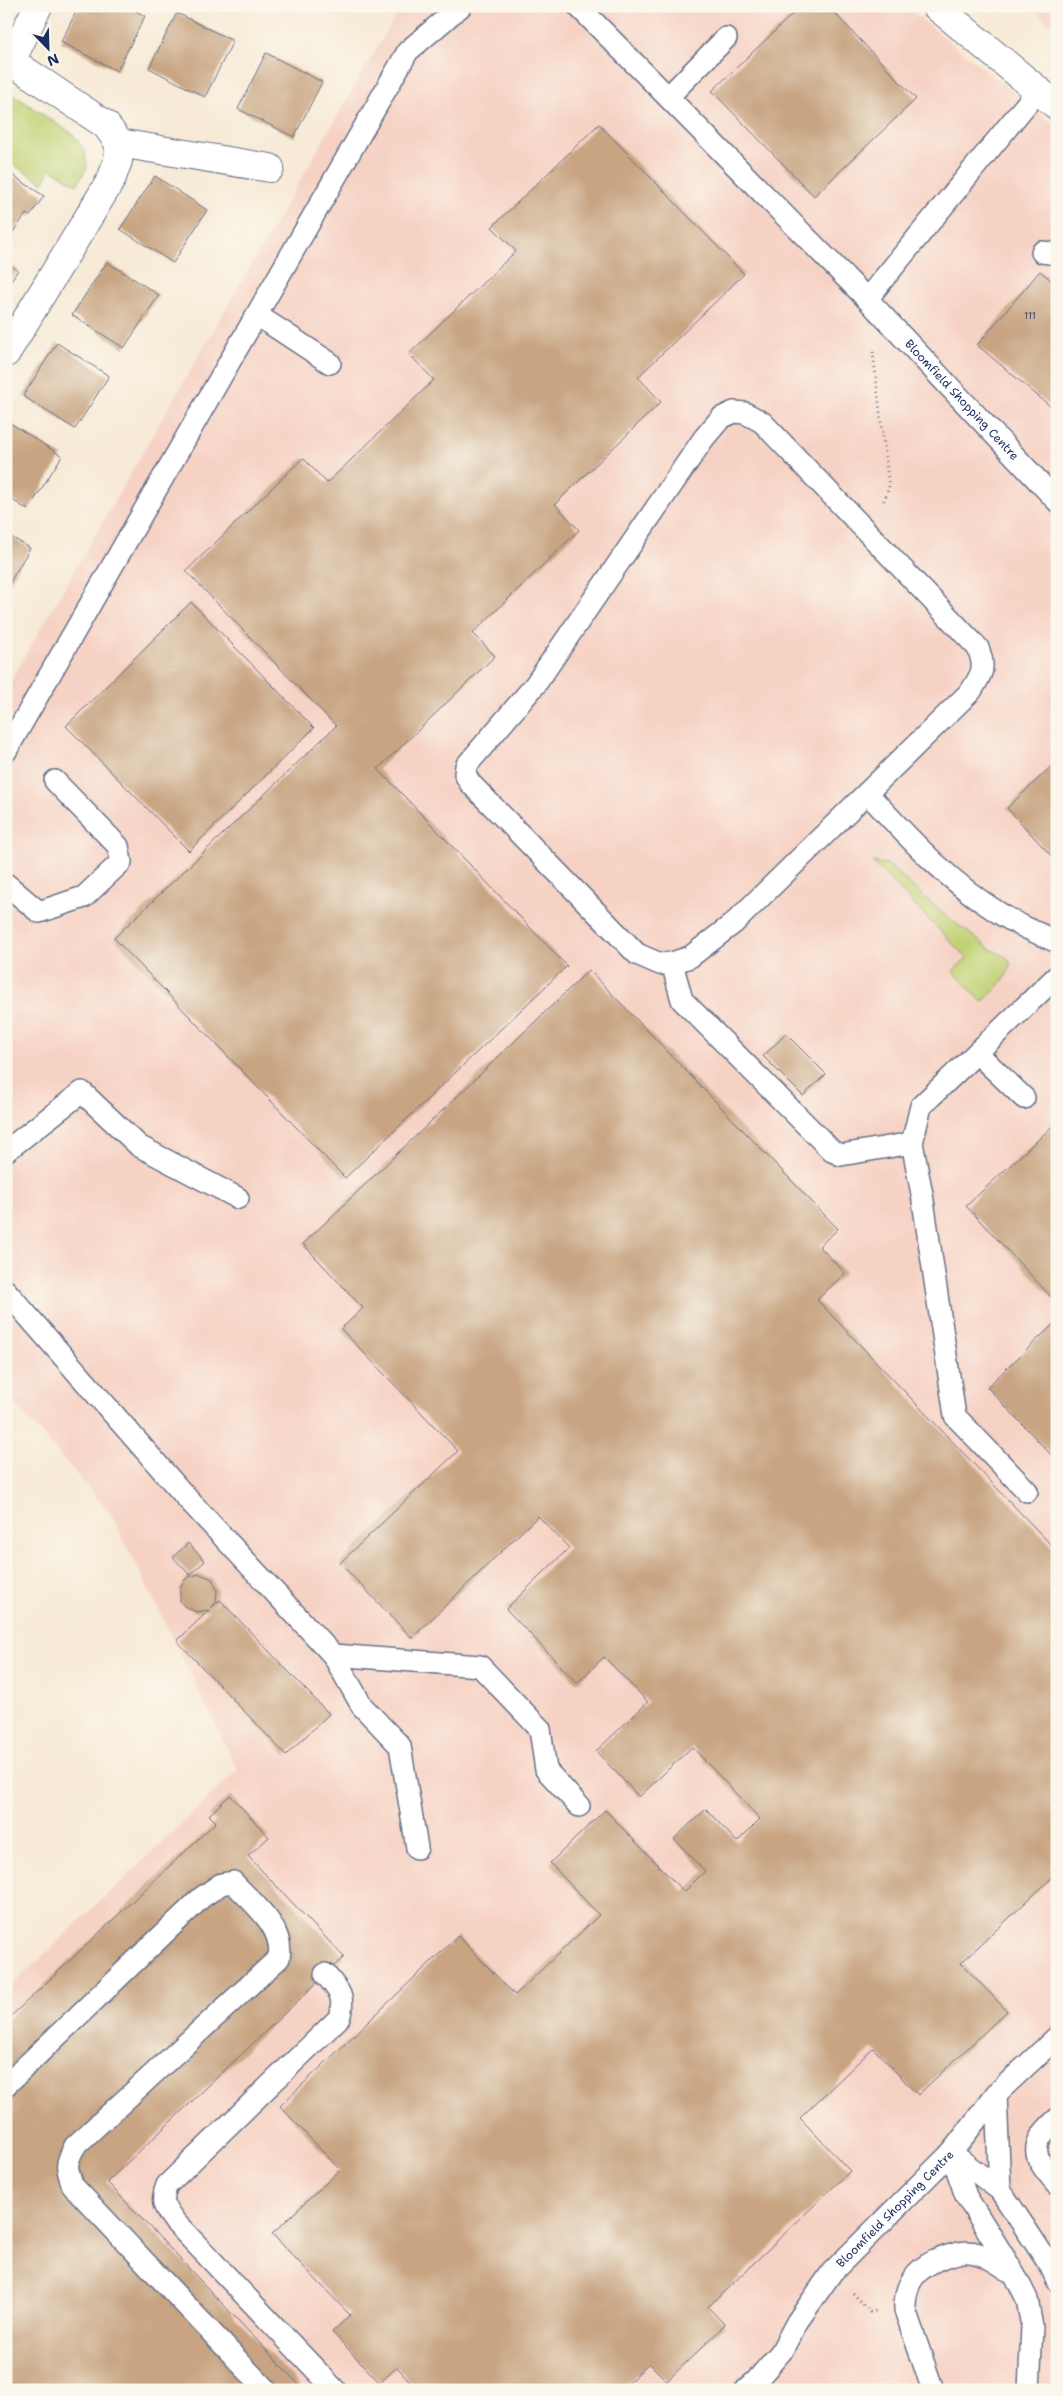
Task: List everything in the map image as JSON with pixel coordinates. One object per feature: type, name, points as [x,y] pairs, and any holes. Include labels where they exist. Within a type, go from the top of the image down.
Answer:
[{"type":"street","points":[[9,342],[111,180],[118,161],[119,142],[106,125],[8,59],[38,6]]},
{"type":"street","points":[[936,6],[1047,98]]},
{"type":"street","points":[[119,142],[270,168]]},
{"type":"lane","points":[[6,751],[408,51],[461,6]]},
{"type":"lane","name":"Bloomfield Shopping Centre","points":[[578,6],[867,299],[1057,501]]},
{"type":"lane","points":[[668,97],[726,38]]},
{"type":"lane","points":[[867,299],[1047,98]]},
{"type":"lane","points":[[257,315],[330,363]]},
{"type":"lane","points":[[734,412],[745,412],[762,422],[869,534],[978,648],[983,662],[981,675],[971,691],[734,923],[690,957],[672,963],[660,964],[637,954],[470,783],[465,774],[466,766],[535,685],[704,438],[721,418],[734,412]]},
{"type":"lane","points":[[6,884],[39,912],[84,897],[121,862],[118,846],[55,781]]},
{"type":"lane","points":[[867,793],[919,850],[958,885],[1000,914],[1057,942]]},
{"type":"lane","points":[[672,963],[682,1000],[832,1151],[841,1155],[912,1143]]},
{"type":"lane","points":[[1027,1491],[955,1416],[922,1194],[912,1143],[921,1106],[1057,976]]},
{"type":"lane","points":[[977,1053],[1024,1098]]},
{"type":"lane","points":[[6,1151],[82,1092],[139,1146],[238,1198]]},
{"type":"lane","points":[[6,1291],[185,1496],[333,1655],[362,1706],[400,1746],[417,1848]]},
{"type":"lane","points":[[333,1655],[480,1666],[540,1728],[546,1770],[579,1806]]},
{"type":"lane","points":[[6,2085],[201,1898],[221,1884],[233,1882],[274,1928],[280,1949],[279,1958],[75,2146],[67,2160],[73,2186],[266,2390]]},
{"type":"lane","points":[[325,1974],[341,1993],[343,2005],[339,2018],[167,2186],[162,2197],[165,2208],[175,2222],[335,2390]]},
{"type":"lane","name":"Bloomfield Shopping Centre","points":[[746,2390],[781,2352],[797,2322],[832,2272],[951,2153],[996,2094],[1057,2037]]},
{"type":"lane","points":[[996,2094],[1000,2190]]},
{"type":"lane","points":[[1057,2119],[1043,2132],[1036,2147],[1039,2163],[1057,2184]]},
{"type":"lane","points":[[951,2153],[1000,2190],[1051,2267],[1057,2280]]},
{"type":"lane","points":[[951,2153],[966,2196],[1014,2273],[1027,2299],[1032,2327],[1029,2390]]},
{"type":"lane","points":[[933,2390],[905,2310],[904,2296],[916,2272],[929,2263],[969,2252],[998,2262],[1014,2273]]},
{"type":"path","points":[[867,299],[889,488],[869,534]]},
{"type":"path","points":[[832,2272],[870,2312],[905,2310]]},
{"type":"shaded area","points":[[401,6],[905,6],[1057,127],[1057,2390],[6,2390],[6,1991],[238,1770],[111,1514],[6,1393],[6,689]]},
{"type":"shaded area","points":[[1030,6],[1057,6],[1057,31]]},
{"type":"green space","points":[[6,90],[74,135],[85,152],[87,167],[77,185],[51,169],[43,183],[6,160]]},
{"type":"green space","points":[[872,862],[887,864],[941,912],[989,948],[1008,958],[1011,966],[1005,977],[982,1002],[953,971],[967,958]]},
{"type":"building","points":[[79,6],[127,6],[145,16],[117,71],[61,42]]},
{"type":"building","points":[[801,6],[828,6],[916,99],[814,196],[712,91]]},
{"type":"building","points":[[177,13],[233,41],[205,97],[149,68]]},
{"type":"building","points":[[266,53],[322,82],[294,137],[238,109]]},
{"type":"building","points":[[599,124],[744,274],[638,377],[661,402],[555,504],[579,530],[473,633],[495,656],[378,769],[567,966],[345,1178],[114,938],[336,726],[186,571],[303,458],[327,483],[434,380],[409,354],[516,251],[492,227]]},
{"type":"building","points":[[6,171],[44,196],[30,216],[26,214],[6,242]]},
{"type":"building","points":[[155,176],[207,210],[173,263],[120,229]]},
{"type":"building","points":[[107,262],[159,295],[124,348],[72,315]]},
{"type":"building","points":[[6,263],[18,270],[6,288]]},
{"type":"building","points":[[1040,271],[1057,285],[1057,412],[977,345]]},
{"type":"building","points":[[57,343],[109,376],[75,429],[23,396]]},
{"type":"building","points":[[10,423],[62,456],[28,510],[6,496],[6,428]]},
{"type":"building","points":[[6,534],[30,548],[6,589]]},
{"type":"building","points":[[191,602],[314,728],[189,851],[66,726]]},
{"type":"building","points":[[1057,761],[1057,862],[1007,808]]},
{"type":"building","points":[[589,970],[838,1229],[819,1246],[845,1273],[817,1300],[1057,1551],[1057,1873],[961,1963],[1007,2011],[918,2095],[873,2048],[800,2118],[850,2171],[708,2307],[725,2325],[667,2381],[649,2363],[621,2390],[418,2390],[397,2367],[380,2383],[332,2332],[350,2315],[272,2234],[340,2170],[280,2106],[458,1936],[515,1995],[599,1915],[550,1863],[605,1810],[684,1892],[705,1871],[674,1839],[706,1809],[737,1842],[760,1819],[692,1747],[639,1797],[596,1751],[648,1702],[604,1657],[577,1683],[506,1609],[569,1548],[538,1516],[412,1638],[340,1563],[458,1451],[341,1329],[363,1308],[303,1244]]},
{"type":"building","points":[[786,1034],[826,1074],[803,1096],[763,1056]]},
{"type":"building","points":[[1057,1122],[1057,1303],[966,1206]]},
{"type":"building","points":[[1057,1321],[1057,1461],[987,1387]]},
{"type":"building","points":[[188,1543],[205,1561],[190,1575],[173,1557]]},
{"type":"building","points":[[200,1574],[212,1579],[217,1590],[216,1602],[211,1608],[220,1600],[329,1714],[286,1755],[177,1641],[209,1610],[196,1612],[184,1606],[180,1601],[180,1588],[183,1582],[188,1577]]},
{"type":"building","points":[[230,1795],[269,1837],[248,1856],[344,1957],[107,2182],[304,2390],[6,2390],[6,2021],[216,1822],[209,1815]]}]
